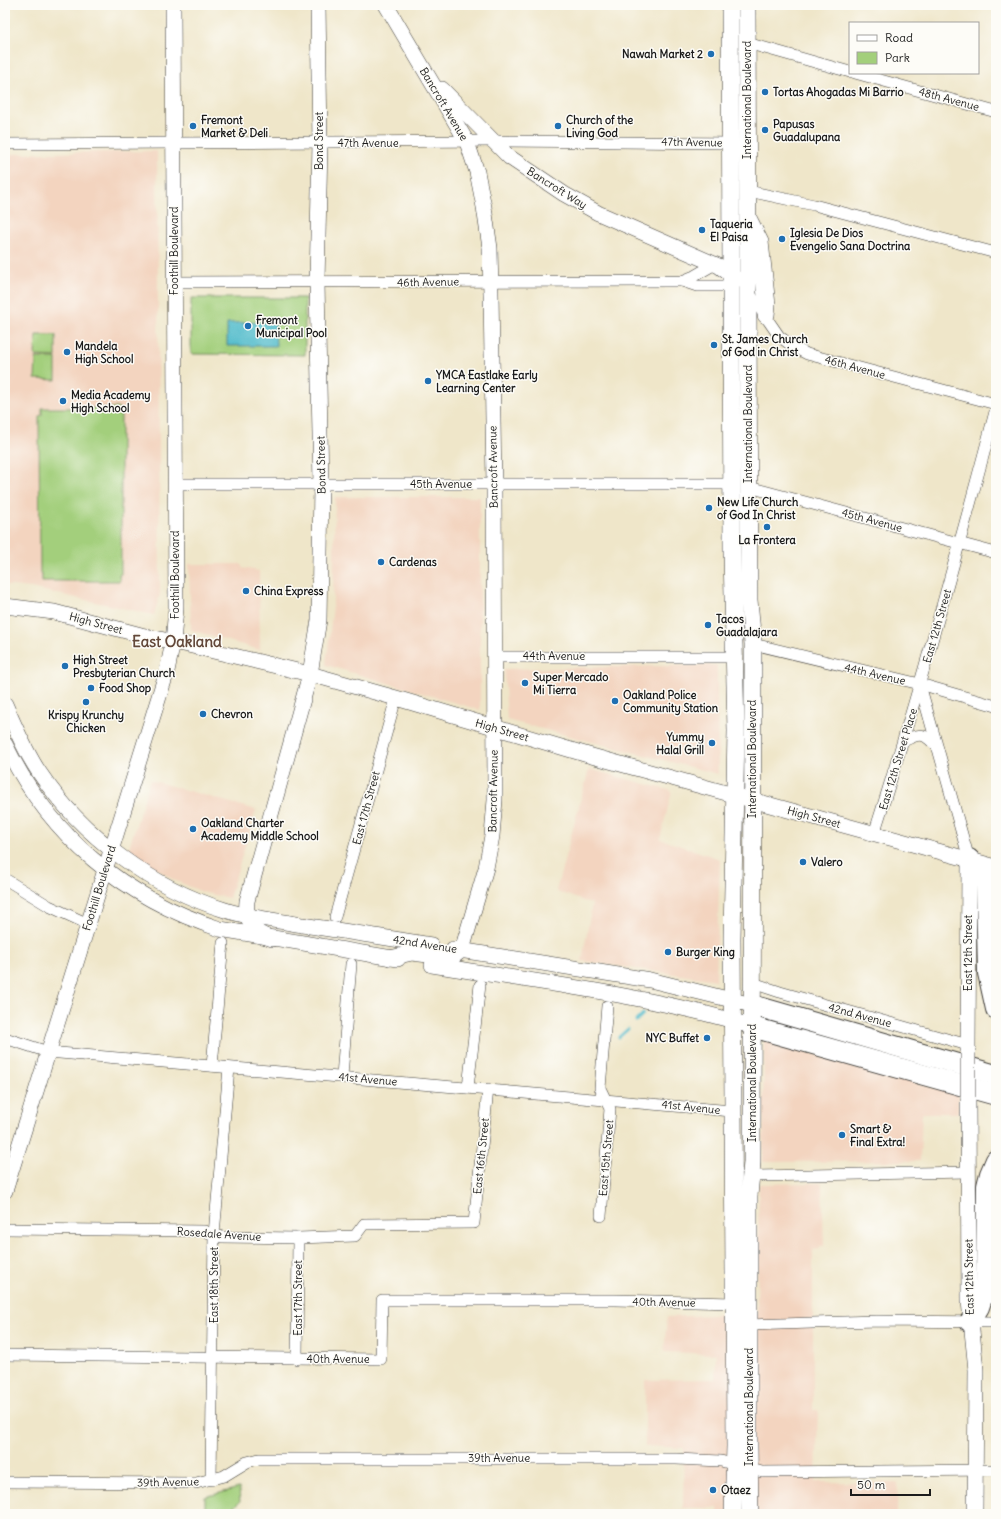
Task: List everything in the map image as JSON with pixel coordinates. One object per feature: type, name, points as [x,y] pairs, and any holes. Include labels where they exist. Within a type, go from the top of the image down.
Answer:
[{"type":"highway","points":[[968,859],[983,874],[986,885],[988,973],[996,1009]]},
{"type":"highway","points":[[752,1005],[996,1075]]},
{"type":"highway","points":[[752,1027],[996,1094]]},
{"type":"highway","points":[[970,1322],[979,1307],[986,1286],[987,1186],[996,1160]]},
{"type":"main road","name":"Foothill Boulevard","points":[[5,1191],[167,671],[173,642],[176,612],[173,282],[173,5]]},
{"type":"main road","name":"Bond Street","points":[[246,915],[247,901],[310,674],[319,620],[321,485],[317,283],[320,143],[318,5]]},
{"type":"main road","name":"Bancroft Avenue","points":[[386,5],[467,142],[484,207],[490,248],[494,484],[493,657],[495,800],[492,836],[482,883],[462,950]]},
{"type":"main road","name":"International Boulevard","points":[[730,5],[731,143],[737,284],[749,487],[749,600],[753,644],[753,983],[751,1176],[749,1196],[749,1325],[742,1467],[733,1514]]},
{"type":"main road","name":"International Boulevard","points":[[747,5],[748,217],[737,284],[732,484],[736,657],[733,795],[732,1111],[733,1303],[742,1467],[750,1514]]},
{"type":"main road","name":"Bancroft Way","points":[[426,73],[509,157],[534,175],[598,214],[715,264]]},
{"type":"main road","points":[[748,217],[760,242],[767,305],[766,315]]},
{"type":"main road","name":"46th Avenue","points":[[715,264],[737,284]]},
{"type":"main road","name":"High Street","points":[[5,606],[54,612],[141,635],[310,674],[494,728],[996,867]]},
{"type":"main road","name":"42nd Avenue","points":[[5,704],[26,752],[49,788],[77,819],[143,872],[186,896],[226,910],[246,915],[644,979],[752,1005]]},
{"type":"main road","name":"42nd Avenue","points":[[5,744],[25,780],[50,815],[69,837],[105,869],[135,891],[173,912],[220,929],[272,939],[646,1000],[752,1027]]},
{"type":"main road","name":"East 12th Street","points":[[968,859],[968,1172],[970,1322],[976,1370],[975,1514]]},
{"type":"main road","points":[[246,915],[251,928],[263,936],[272,939]]},
{"type":"main road","points":[[390,958],[412,953],[452,958],[462,950]]},
{"type":"street","points":[[747,43],[849,72]]},
{"type":"street","name":"48th Avenue","points":[[859,74],[996,112]]},
{"type":"street","name":"47th Avenue","points":[[5,144],[493,141],[731,143]]},
{"type":"street","points":[[748,191],[814,205],[996,253]]},
{"type":"street","name":"46th Avenue","points":[[682,281],[715,264]]},
{"type":"street","name":"46th Avenue","points":[[173,282],[317,283],[682,281],[697,286],[737,284],[766,315],[779,336],[792,346],[807,354],[996,404]]},
{"type":"street","name":"East 12th Street","points":[[968,859],[920,684],[996,408]]},
{"type":"street","name":"45th Avenue","points":[[175,484],[732,484]]},
{"type":"street","name":"45th Avenue","points":[[749,487],[996,553]]},
{"type":"street","name":"44th Avenue","points":[[753,644],[920,684],[996,706]]},
{"type":"street","name":"44th Avenue","points":[[493,657],[736,657]]},
{"type":"street","name":"East 12th Street Place","points":[[874,834],[904,741],[920,684]]},
{"type":"street","name":"East 17th Street","points":[[335,917],[396,698]]},
{"type":"street","points":[[904,741],[916,734],[926,736],[938,749]]},
{"type":"street","points":[[5,879],[49,906],[88,924]]},
{"type":"street","points":[[212,1066],[223,942]]},
{"type":"street","points":[[342,1076],[351,964]]},
{"type":"street","name":"42nd Avenue","points":[[753,983],[791,996],[968,1049]]},
{"type":"street","points":[[468,1087],[480,985]]},
{"type":"street","name":"East 15th Street","points":[[601,1216],[610,1109],[600,1088],[607,1006]]},
{"type":"street","name":"41st Avenue","points":[[5,1038],[48,1052],[229,1068],[342,1076],[732,1111]]},
{"type":"street","name":"East 18th Street","points":[[211,1480],[214,1358],[214,1234],[229,1068]]},
{"type":"street","name":"East 16th Street","points":[[474,1223],[488,1089]]},
{"type":"street","points":[[751,1176],[968,1172]]},
{"type":"street","name":"Rosedale Avenue","points":[[5,1229],[204,1231],[222,1237],[298,1238],[355,1236],[364,1224],[474,1223]]},
{"type":"street","name":"East 17th Street","points":[[297,1359],[298,1238]]},
{"type":"street","name":"40th Avenue","points":[[5,1355],[382,1359],[382,1300],[615,1300],[733,1303]]},
{"type":"street","points":[[749,1325],[876,1321],[996,1322]]},
{"type":"street","name":"39th Avenue","points":[[5,1482],[196,1483],[224,1476],[247,1462],[259,1459],[662,1458],[720,1461],[762,1472],[996,1470]]},
{"type":"shaded area","points":[[157,151],[160,594],[154,615],[31,588],[5,585],[5,154]]},
{"type":"shaded area","points":[[335,497],[480,497],[480,710],[326,665],[333,606]]},
{"type":"shaded area","points":[[189,564],[242,564],[242,568],[259,571],[260,650],[191,630]]},
{"type":"shaded area","points":[[717,665],[718,774],[507,720],[504,669]]},
{"type":"shaded area","points":[[589,769],[672,791],[660,839],[720,859],[716,980],[582,961],[592,904],[556,891]]},
{"type":"shaded area","name":"Oakland Charter Academy Middle School","points":[[150,780],[256,810],[229,898],[205,893],[174,880],[130,852],[129,848]]},
{"type":"shaded area","points":[[764,1039],[959,1095],[958,1113],[922,1113],[920,1161],[763,1162]]},
{"type":"shaded area","points":[[822,1183],[824,1246],[820,1246],[820,1249],[813,1250],[813,1410],[818,1410],[816,1482],[898,1483],[897,1514],[718,1514],[718,1508],[683,1508],[684,1448],[645,1446],[645,1380],[715,1379],[716,1354],[664,1352],[667,1317],[757,1313],[759,1184]]},
{"type":"green space","name":"Fremont Municipal Pool","points":[[191,298],[305,298],[305,355],[191,354]]},
{"type":"green space","points":[[36,335],[56,335],[56,357],[35,356]]},
{"type":"green space","points":[[36,358],[56,358],[56,380],[35,379]]},
{"type":"green space","points":[[42,408],[119,408],[119,415],[121,415],[120,581],[42,581],[42,575],[40,574],[39,416],[42,415]]},
{"type":"green space","points":[[239,1488],[240,1502],[231,1509],[216,1514],[205,1514],[205,1497]]},
{"type":"water","points":[[275,322],[276,346],[227,346],[227,323]]},
{"type":"waterway","points":[[636,1021],[643,1014]]},
{"type":"waterway","points":[[619,1037],[628,1029]]},
{"type":"place","name":"Nawah Market 2","points":[[711,54]]},
{"type":"place","name":"Tortas Ahogadas Mi Barrio","points":[[765,92]]},
{"type":"place","name":"Fremont Market & Deli","points":[[193,126]]},
{"type":"place","name":"Church of the Living God","points":[[558,126]]},
{"type":"place","name":"Papusas Guadalupana","points":[[765,130]]},
{"type":"place","name":"Taqueria El Paisa","points":[[702,230]]},
{"type":"place","name":"Iglesia De Dios Evengelio Sana Doctrina","points":[[782,239]]},
{"type":"place","name":"Fremont Municipal Pool","points":[[248,326]]},
{"type":"place","name":"St. James Church of God in Christ","points":[[714,345]]},
{"type":"place","name":"Mandela High School","points":[[67,352]]},
{"type":"place","name":"YMCA Eastlake Early Learning Center","points":[[428,381]]},
{"type":"place","name":"Media Academy High School","points":[[63,401]]},
{"type":"place","name":"New Life Church of God In Christ","points":[[709,508]]},
{"type":"place","name":"La Frontera","points":[[767,527]]},
{"type":"place","name":"Cardenas","points":[[381,562]]},
{"type":"place","name":"China Express","points":[[246,591]]},
{"type":"place","name":"Tacos Guadalajara","points":[[708,625]]},
{"type":"place","name":"High Street Presbyterian Church","points":[[65,666]]},
{"type":"place","name":"Super Mercado Mi Tierra","points":[[525,683]]},
{"type":"place","name":"Food Shop","points":[[91,688]]},
{"type":"place","name":"Oakland Police Community Station","points":[[615,701]]},
{"type":"place","name":"Krispy Krunchy Chicken","points":[[86,702]]},
{"type":"place","name":"Chevron","points":[[203,714]]},
{"type":"place","name":"Yummy Halal Grill","points":[[712,743]]},
{"type":"place","name":"Oakland Charter Academy Middle School","points":[[193,829]]},
{"type":"place","name":"Valero","points":[[803,862]]},
{"type":"place","name":"Burger King","points":[[668,952]]},
{"type":"place","name":"NYC Buffet","points":[[707,1038]]},
{"type":"place","name":"Smart & Final Extra!","points":[[842,1135]]},
{"type":"place","name":"Otaez","points":[[713,1490]]},
{"type":"district","name":"East Oakland","points":[[177,641]]}]
